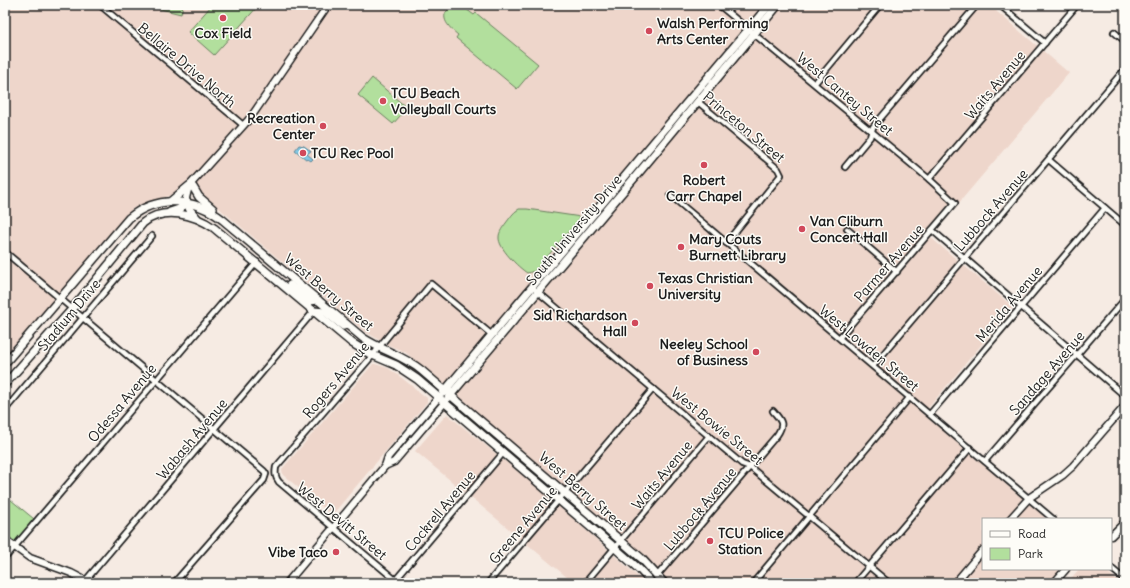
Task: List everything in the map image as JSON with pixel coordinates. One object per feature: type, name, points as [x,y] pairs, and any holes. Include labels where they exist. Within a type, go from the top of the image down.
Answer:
[{"type":"main road","name":"South University Drive","points":[[438,397],[448,393],[538,292],[698,102],[752,31],[769,5]]},
{"type":"main road","name":"South University Drive","points":[[444,402],[448,393],[492,335],[532,287],[692,97],[752,31],[778,5]]},
{"type":"main road","points":[[171,201],[191,187],[199,197],[221,215],[232,227]]},
{"type":"main road","name":"West Berry Street","points":[[5,364],[129,218],[135,213],[149,206],[171,201],[180,201],[196,205],[210,211],[232,227],[357,333],[368,341],[399,356],[421,370],[621,541],[664,583]]},
{"type":"main road","points":[[164,214],[179,209],[187,203],[190,210],[197,218]]},
{"type":"main road","name":"West Berry Street","points":[[5,384],[73,308],[139,228],[151,218],[164,214],[184,215],[197,218],[214,228],[352,342],[406,372],[438,397],[615,548],[640,570],[651,583]]},
{"type":"main road","points":[[281,283],[289,284],[310,301],[318,300]]},
{"type":"main road","points":[[314,311],[325,312],[347,329],[357,333]]},
{"type":"main road","points":[[373,355],[378,352],[413,364]]},
{"type":"main road","points":[[504,452],[509,453],[525,463],[531,464]]},
{"type":"street","name":"Bellaire Drive North","points":[[100,5],[243,125]]},
{"type":"street","points":[[187,203],[186,198],[196,178],[251,117],[328,5]]},
{"type":"street","name":"West Cantey Street","points":[[719,5],[815,83],[929,179],[955,203]]},
{"type":"street","points":[[815,83],[880,5]]},
{"type":"street","points":[[845,167],[870,137],[873,127],[977,5]]},
{"type":"street","points":[[1000,5],[1045,43]]},
{"type":"street","name":"Waits Avenue","points":[[929,179],[1077,5]]},
{"type":"street","points":[[1114,32],[1125,41]]},
{"type":"street","name":"Lubbock Avenue","points":[[874,366],[1125,69]]},
{"type":"street","name":"Princeton Street","points":[[692,97],[778,169],[781,174],[781,177],[726,243]]},
{"type":"street","points":[[1049,160],[1125,225]]},
{"type":"street","name":"West Lowden Street","points":[[670,196],[840,337],[1052,518]]},
{"type":"street","name":"Parmer Avenue","points":[[840,337],[955,203]]},
{"type":"street","name":"Merida Avenue","points":[[930,414],[1105,208]]},
{"type":"street","points":[[846,229],[897,272]]},
{"type":"street","points":[[932,230],[1125,396]]},
{"type":"street","name":"Stadium Drive","points":[[5,410],[152,236]]},
{"type":"street","points":[[5,252],[262,468],[266,474],[264,480],[174,583]]},
{"type":"street","name":"Odessa Avenue","points":[[5,558],[256,262]]},
{"type":"street","name":"Rogers Avenue","points":[[275,472],[276,467],[373,355],[431,284],[492,335]]},
{"type":"street","name":"West Bowie Street","points":[[532,287],[708,436],[742,464],[750,467],[888,583]]},
{"type":"street","name":"Sandage Avenue","points":[[985,461],[1125,299]]},
{"type":"street","name":"Wabash Avenue","points":[[88,582],[314,311]]},
{"type":"street","name":"Greene Avenue","points":[[488,583],[653,389]]},
{"type":"street","name":"South University Drive","points":[[287,583],[385,466],[388,457],[438,397]]},
{"type":"street","points":[[752,583],[910,397]]},
{"type":"street","name":"South University Drive","points":[[385,466],[394,462],[444,402]]},
{"type":"street","points":[[1011,518],[1029,498],[1063,475],[1073,466],[1125,406]]},
{"type":"street","name":"Lubbock Avenue","points":[[651,583],[782,428],[782,422],[773,411]]},
{"type":"street","name":"Waits Avenue","points":[[585,583],[708,436]]},
{"type":"street","points":[[855,583],[970,448]]},
{"type":"street","name":"Cockrell Avenue","points":[[396,582],[504,452]]},
{"type":"street","name":"West Devitt Street","points":[[275,472],[276,478],[279,482],[396,582]]},
{"type":"street","points":[[1112,535],[1125,522]]},
{"type":"street","points":[[5,540],[30,558],[88,582]]},
{"type":"street","points":[[955,583],[982,551]]},
{"type":"street","points":[[1112,569],[1125,580]]},
{"type":"street","points":[[1054,583],[1065,570]]},
{"type":"shaded area","name":"Texas Christian University","points":[[5,5],[989,5],[1069,73],[930,237],[1013,307],[923,414],[1046,518],[982,518],[982,570],[1060,570],[1050,583],[669,583],[639,551],[405,352],[386,344],[364,331],[187,181],[177,193],[133,208],[5,359]]},
{"type":"shaded area","points":[[373,364],[388,368],[398,375],[427,398],[427,402],[332,515],[283,475],[282,469]]},
{"type":"shaded area","points":[[447,414],[548,496],[645,583],[591,583],[583,577],[578,583],[574,583],[415,451]]},
{"type":"shaded area","points":[[1078,570],[1105,570],[1120,583],[1067,583]]},
{"type":"green space","points":[[144,5],[183,5],[181,14]]},
{"type":"green space","name":"Cox Field","points":[[212,5],[259,5],[214,55],[188,32]]},
{"type":"green space","points":[[454,6],[462,6],[474,15],[476,13],[538,64],[517,89],[456,38],[458,35],[448,24],[445,17],[449,9]]},
{"type":"green space","name":"TCU Beach Volleyball Courts","points":[[372,78],[407,108],[393,124],[358,95]]},
{"type":"green space","points":[[519,209],[581,217],[535,271],[527,273],[505,252],[499,235],[513,213]]},
{"type":"green space","points":[[5,495],[34,519],[15,542],[5,533]]},
{"type":"water","name":"TCU Rec Pool","points":[[299,145],[304,146],[311,151],[307,154],[313,159],[311,161],[308,159],[307,160],[295,150]]},
{"type":"place","name":"Cox Field","points":[[223,18]]},
{"type":"place","name":"Walsh Performing Arts Center","points":[[649,31]]},
{"type":"place","name":"TCU Beach Volleyball Courts","points":[[383,101]]},
{"type":"place","name":"Recreation Center","points":[[323,126]]},
{"type":"place","name":"TCU Rec Pool","points":[[303,153]]},
{"type":"place","name":"Robert Carr Chapel","points":[[704,165]]},
{"type":"place","name":"Van Cliburn Concert Hall","points":[[802,229]]},
{"type":"place","name":"Mary Couts Burnett Library","points":[[681,247]]},
{"type":"place","name":"Texas Christian University","points":[[650,286]]},
{"type":"place","name":"Sid Richardson Hall","points":[[635,323]]},
{"type":"place","name":"Neeley School of Business","points":[[756,352]]},
{"type":"place","name":"TCU Police Station","points":[[710,541]]},
{"type":"place","name":"Vibe Taco","points":[[336,552]]}]
